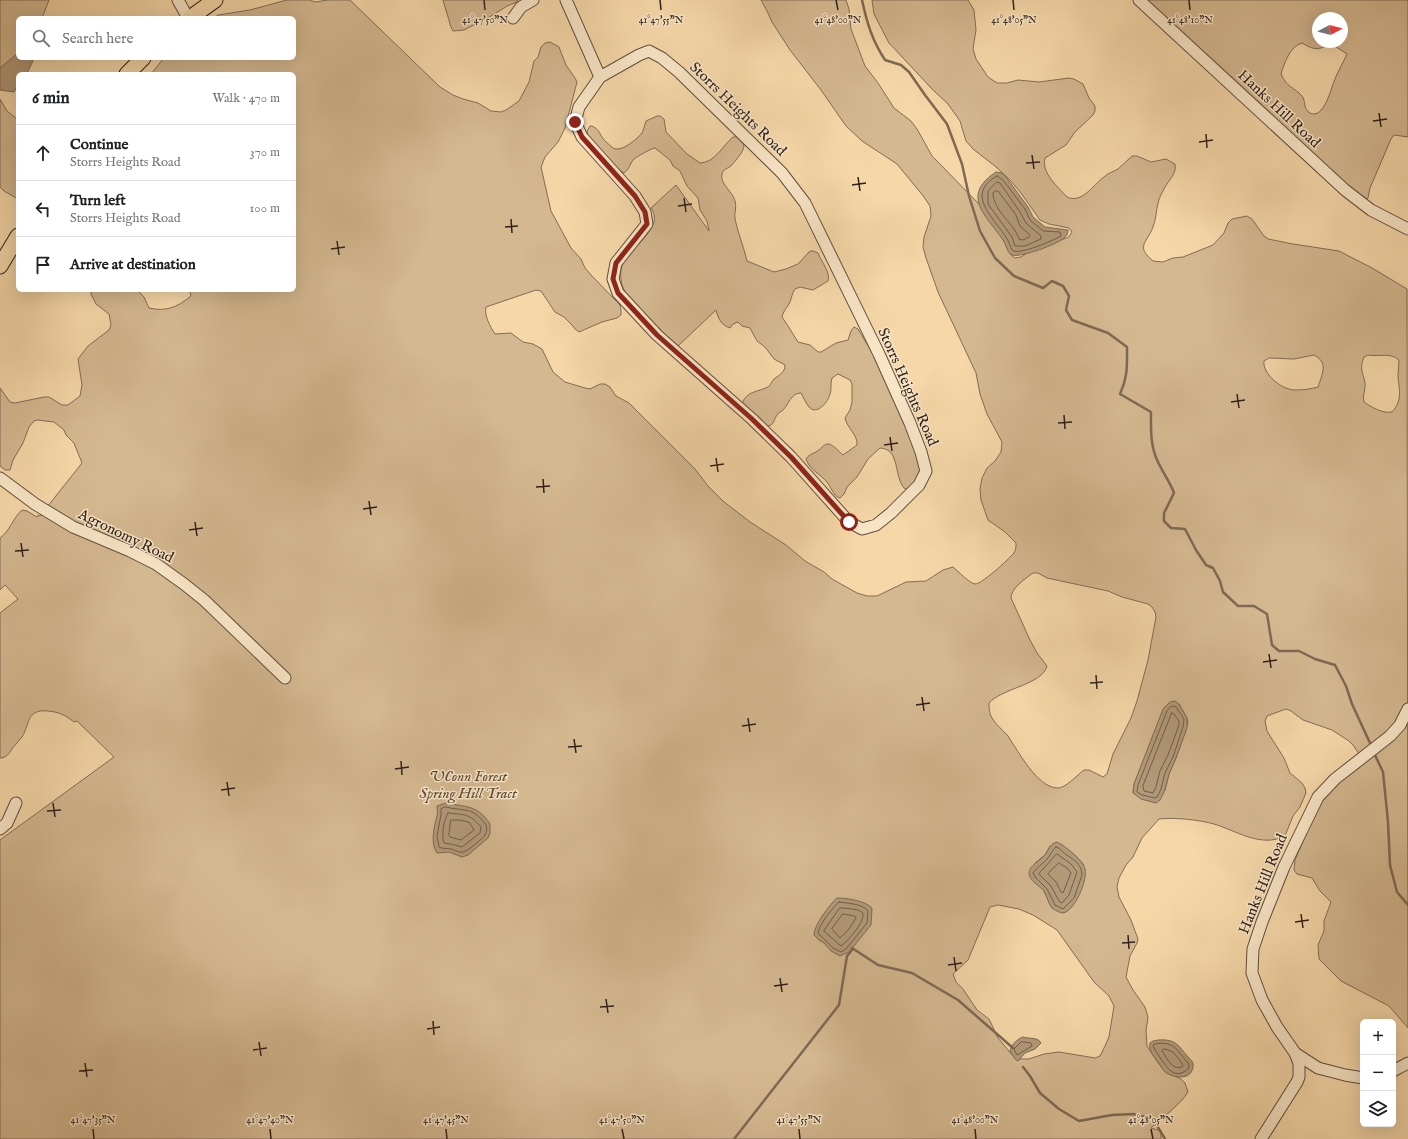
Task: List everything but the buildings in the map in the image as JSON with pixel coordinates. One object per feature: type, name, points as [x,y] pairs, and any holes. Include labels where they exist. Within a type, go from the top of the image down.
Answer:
[{"type":"main road","points":[[192,16],[216,0]]},
{"type":"main road","points":[[129,72],[141,60]]},
{"type":"main road","points":[[0,266],[16,239]]},
{"type":"street","points":[[178,0],[188,16]]},
{"type":"street","points":[[513,18],[521,7],[533,0]]},
{"type":"street","points":[[566,0],[600,77]]},
{"type":"street","name":"Hanks Hill Road","points":[[1139,0],[1345,190],[1372,210],[1408,229]]},
{"type":"street","name":"Storrs Heights Road","points":[[649,50],[680,72],[782,173],[805,203],[910,423],[921,452],[926,471],[919,485],[891,513],[876,525],[862,529],[849,522],[791,457],[752,419],[657,335],[618,293],[613,279],[616,263],[647,224],[645,212],[635,196],[582,137],[575,122],[579,107],[600,77],[649,50]]},
{"type":"street","name":"Agronomy Road","points":[[0,478],[35,504],[73,527],[130,551],[156,564],[204,600],[285,678]]},
{"type":"street","name":"Hanks Hill Road","points":[[1299,1077],[1299,1063],[1295,1053],[1277,1027],[1252,973],[1253,949],[1284,867],[1318,797],[1335,779],[1390,736],[1400,725],[1408,710]]},
{"type":"street","points":[[0,829],[7,823],[16,803]]},
{"type":"street","points":[[1295,1053],[1318,1068],[1360,1078]]},
{"type":"street","points":[[1396,1069],[1408,1063]]},
{"type":"street","points":[[1261,1139],[1299,1077],[1307,1070],[1318,1068]]},
{"type":"green space","points":[[0,0],[49,0],[43,16],[16,16],[16,60],[32,60],[31,61],[0,69]]},
{"type":"green space","name":"UConn Forest Spring Hill Tract","points":[[287,0],[310,0],[315,2],[328,0],[350,0],[440,87],[453,95],[478,103],[491,111],[501,112],[519,101],[529,82],[534,61],[538,57],[541,47],[545,43],[550,42],[559,47],[566,65],[577,82],[565,128],[558,142],[545,157],[541,167],[551,211],[571,248],[581,259],[585,268],[620,305],[621,315],[617,318],[602,322],[579,332],[564,317],[555,312],[541,291],[536,290],[486,307],[487,317],[491,328],[495,334],[511,333],[523,342],[533,344],[542,349],[553,372],[565,382],[590,389],[600,384],[605,384],[610,387],[616,396],[629,403],[695,469],[708,486],[723,501],[750,522],[786,545],[805,561],[824,572],[832,579],[857,593],[867,596],[877,596],[906,582],[926,581],[943,570],[953,567],[975,584],[995,571],[1014,553],[1016,550],[1016,543],[1005,532],[988,520],[981,500],[980,489],[982,478],[987,468],[995,461],[1001,452],[1002,442],[987,414],[980,394],[976,373],[938,292],[926,258],[923,247],[924,237],[931,216],[930,206],[897,164],[862,141],[846,126],[821,90],[790,50],[772,22],[761,0],[846,0],[849,9],[851,29],[865,66],[894,108],[911,121],[917,129],[932,156],[980,205],[1003,239],[1011,255],[1015,258],[1021,257],[1030,251],[1069,237],[1072,232],[1069,228],[1049,224],[1040,220],[1010,180],[973,149],[966,141],[960,121],[948,104],[889,43],[874,14],[872,0],[968,0],[974,10],[976,30],[973,49],[976,59],[988,77],[997,83],[1007,83],[1018,80],[1039,82],[1069,78],[1083,84],[1089,98],[1095,106],[1095,111],[1093,115],[1075,132],[1066,145],[1045,158],[1044,164],[1045,169],[1051,179],[1067,197],[1078,198],[1087,193],[1132,156],[1137,156],[1151,162],[1166,159],[1175,164],[1175,171],[1160,197],[1154,224],[1144,244],[1145,252],[1153,261],[1163,262],[1173,258],[1183,257],[1213,245],[1224,233],[1228,223],[1232,219],[1247,216],[1252,219],[1264,236],[1268,239],[1339,251],[1372,268],[1407,289],[1408,1028],[1389,1006],[1341,981],[1319,959],[1318,945],[1324,931],[1324,921],[1331,902],[1320,891],[1312,878],[1297,874],[1294,870],[1295,860],[1318,806],[1329,794],[1330,789],[1348,773],[1361,766],[1364,761],[1349,741],[1332,730],[1303,720],[1286,709],[1267,716],[1265,721],[1267,731],[1284,758],[1290,773],[1302,783],[1306,793],[1300,807],[1293,816],[1285,836],[1267,840],[1258,839],[1214,824],[1194,820],[1159,819],[1142,838],[1133,857],[1126,865],[1119,878],[1117,887],[1119,897],[1131,920],[1138,939],[1130,956],[1126,977],[1145,1007],[1148,1017],[1146,1031],[1147,1046],[1159,1064],[1167,1072],[1181,1079],[1185,1083],[1188,1092],[1176,1106],[1151,1128],[1161,1131],[1161,1139],[0,1139],[0,840],[114,757],[77,721],[74,722],[59,713],[41,711],[32,715],[22,737],[7,755],[0,758],[0,613],[18,599],[5,585],[0,590],[0,538],[22,510],[27,511],[37,517],[38,515],[40,516],[82,463],[74,443],[66,435],[64,430],[54,422],[37,420],[34,421],[29,427],[23,443],[13,460],[10,470],[5,470],[0,466],[0,388],[10,402],[15,403],[49,397],[62,405],[68,405],[80,396],[82,385],[78,359],[88,346],[109,330],[111,325],[109,314],[96,304],[92,292],[139,292],[144,297],[149,308],[166,309],[185,301],[190,297],[190,292],[296,292],[296,72],[153,72],[162,60],[296,60],[296,16],[217,16],[250,10]],"holes":[[[1314,355],[1322,362],[1323,369],[1318,387],[1310,389],[1291,390],[1285,388],[1274,381],[1264,366],[1264,361],[1269,358],[1294,359]],[[1368,355],[1388,355],[1399,360],[1399,399],[1392,412],[1381,411],[1364,402],[1363,397],[1365,385],[1362,370],[1364,357]],[[1033,573],[1038,573],[1047,578],[1108,591],[1122,597],[1148,604],[1152,607],[1156,617],[1148,660],[1137,701],[1131,718],[1113,754],[1107,774],[1103,777],[1089,770],[1084,770],[1060,788],[1050,786],[1042,782],[1035,775],[1008,736],[995,723],[989,709],[989,703],[995,698],[1038,678],[1047,666],[1037,653],[1030,640],[1011,598],[1016,587]],[[1179,704],[1187,718],[1188,723],[1169,774],[1165,790],[1133,793],[1134,784],[1155,733]],[[1061,844],[1084,865],[1052,908],[1044,891],[1035,863],[1045,855],[1050,846]],[[998,905],[1019,909],[1033,915],[1057,930],[1094,982],[1109,996],[1114,1006],[1109,1037],[1100,1056],[1095,1058],[1059,1052],[1044,1054],[1029,1059],[1019,1059],[1014,1057],[998,1038],[989,1019],[977,1010],[963,989],[956,982],[953,974],[968,960],[990,907]]]},
{"type":"green space","points":[[443,0],[518,0],[517,2],[464,30],[453,31]]},
{"type":"green space","points":[[1145,0],[1408,0],[1408,137],[1394,135],[1391,139],[1370,188],[1368,198],[1363,198],[1332,172]],"holes":[[[1312,12],[1348,12],[1348,48],[1338,48],[1347,54],[1323,108],[1315,114],[1308,111],[1305,107],[1302,96],[1288,85],[1281,74],[1286,61],[1294,48],[1302,43],[1312,48]]]},
{"type":"green space","points":[[0,99],[7,111],[16,118],[16,198],[0,187]]},
{"type":"green space","points":[[657,116],[664,119],[666,132],[687,154],[700,163],[706,162],[715,157],[733,137],[738,137],[744,145],[743,151],[731,166],[723,171],[722,181],[732,194],[735,201],[735,219],[747,261],[774,272],[798,264],[810,251],[818,253],[827,271],[829,278],[828,281],[813,290],[800,287],[795,289],[782,317],[798,342],[810,345],[818,352],[821,352],[836,343],[848,340],[854,327],[858,329],[880,366],[918,452],[920,472],[916,480],[908,489],[905,489],[901,484],[896,464],[891,453],[880,448],[868,459],[857,477],[847,487],[844,494],[840,498],[836,496],[827,482],[808,463],[806,459],[808,457],[827,444],[833,446],[843,455],[857,445],[856,438],[845,418],[850,410],[852,402],[852,384],[850,380],[838,374],[832,378],[829,397],[822,407],[815,410],[809,407],[801,393],[798,393],[790,399],[785,408],[778,413],[773,423],[768,426],[751,414],[742,404],[749,394],[769,386],[774,379],[783,372],[785,365],[774,359],[765,347],[757,341],[750,328],[742,326],[738,322],[733,324],[730,328],[727,327],[720,321],[716,310],[678,346],[631,301],[622,285],[621,270],[624,261],[651,229],[654,222],[654,215],[651,208],[676,185],[709,231],[707,221],[700,210],[698,198],[687,186],[680,171],[673,166],[670,160],[655,148],[633,160],[624,173],[609,162],[588,136],[587,131],[590,126],[592,126],[597,129],[604,140],[615,149],[623,148],[642,133],[646,121]]},
{"type":"water","points":[[16,55],[16,60],[33,61],[28,72],[16,72],[16,88],[14,92],[0,90],[0,68]]},
{"type":"water","points":[[996,172],[1002,173],[1006,177],[1028,207],[1033,217],[1045,227],[1068,230],[1066,236],[1054,244],[1030,253],[1016,255],[1010,254],[1004,242],[984,214],[978,197],[980,189],[985,181]]},
{"type":"water","points":[[1175,701],[1179,704],[1187,718],[1187,728],[1169,774],[1165,790],[1160,800],[1156,803],[1141,799],[1133,793],[1134,784],[1163,709],[1170,702]]},
{"type":"water","points":[[446,803],[466,806],[476,810],[481,813],[490,824],[490,833],[488,838],[468,855],[462,857],[449,852],[437,853],[435,849],[433,835],[437,815],[437,806]]},
{"type":"water","points":[[1057,842],[1069,850],[1084,865],[1085,869],[1085,880],[1080,894],[1072,907],[1063,913],[1052,908],[1044,891],[1029,876],[1031,868],[1045,855],[1054,843]]},
{"type":"water","points":[[837,898],[856,900],[865,903],[872,908],[871,925],[849,952],[840,956],[831,951],[814,935],[819,920]]},
{"type":"water","points":[[1023,1037],[1036,1039],[1041,1043],[1035,1049],[1025,1053],[1018,1061],[1010,1050],[1018,1039]]},
{"type":"water","points":[[1158,1040],[1173,1042],[1182,1049],[1193,1064],[1192,1071],[1189,1075],[1177,1077],[1164,1071],[1150,1049],[1150,1043]]},
{"type":"waterway","points":[[862,0],[870,31],[885,60],[901,65],[909,72],[947,124],[962,164],[969,196],[980,231],[995,258],[1014,276],[1043,288],[1052,281],[1063,286],[1069,296],[1066,310],[1072,320],[1108,333],[1127,347],[1126,376],[1120,394],[1151,412],[1152,437],[1155,456],[1174,493],[1164,513],[1164,521],[1171,528],[1185,529],[1206,565],[1213,568],[1220,581],[1223,592],[1238,606],[1254,606],[1267,614],[1272,645],[1279,651],[1299,651],[1315,659],[1335,665],[1346,686],[1352,704],[1370,743]]},
{"type":"waterway","points":[[1375,755],[1383,772],[1388,822],[1390,865],[1397,892],[1408,905]]},
{"type":"waterway","points":[[852,948],[878,965],[912,973],[958,1000],[1013,1048]]},
{"type":"waterway","points":[[734,1139],[839,1005],[847,956],[853,949]]},
{"type":"waterway","points":[[1023,1067],[1040,1093],[1059,1109],[1079,1121],[1112,1115],[1133,1114],[1153,1119],[1165,1139]]},
{"type":"route","points":[[575,122],[582,137],[635,196],[645,212],[647,224],[616,263],[613,279],[618,293],[657,335],[752,419],[791,457],[849,522]]}]
